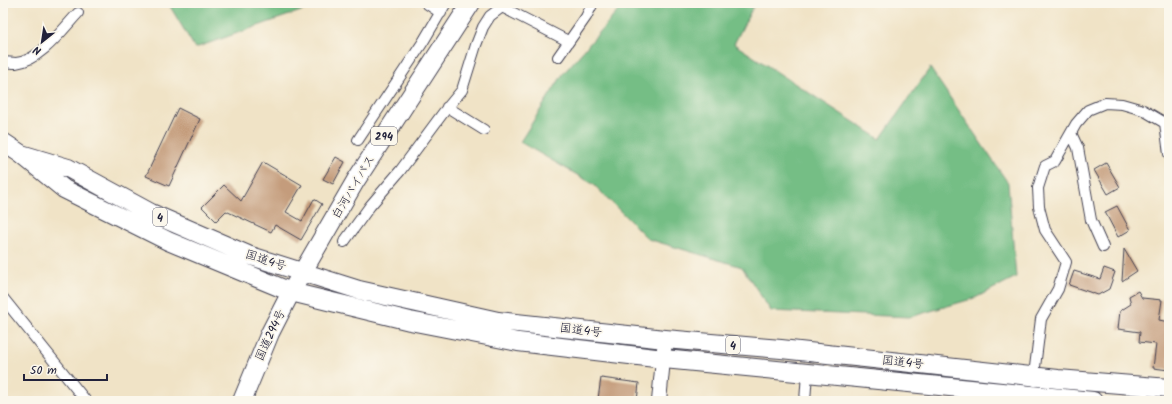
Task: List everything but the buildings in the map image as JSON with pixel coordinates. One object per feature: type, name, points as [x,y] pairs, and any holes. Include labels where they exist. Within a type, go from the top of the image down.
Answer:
[{"type":"highway","name":"白河バイパス","points":[[303,272],[356,180],[471,3]]},
{"type":"highway","name":"国道4号","points":[[3,142],[21,154],[64,189],[168,242],[291,292],[410,321],[518,342],[664,359],[1036,398],[1093,401]]},
{"type":"highway","name":"国道4号","points":[[21,154],[68,168],[151,213],[248,255],[359,290],[498,321],[666,340],[781,349],[1058,379],[1169,388]]},
{"type":"highway","name":"国道294号","points":[[242,401],[270,333],[303,272]]},
{"type":"street","points":[[426,3],[441,13]]},
{"type":"street","points":[[358,140],[446,3]]},
{"type":"street","points":[[558,57],[586,17],[593,3]]},
{"type":"street","points":[[344,242],[370,206],[400,172],[462,90],[476,45],[483,27],[490,16],[503,5],[568,41]]},
{"type":"street","points":[[3,62],[16,63],[39,53],[48,46],[78,12]]},
{"type":"street","points":[[1036,398],[1034,376],[1041,318],[1058,289],[1066,262],[1045,230],[1039,207],[1038,188],[1045,166],[1055,161],[1070,133],[1088,110],[1105,103],[1122,104],[1143,110],[1167,123],[1169,154]]},
{"type":"street","points":[[448,107],[484,130]]},
{"type":"street","points":[[1070,133],[1078,148],[1091,220],[1103,247]]},
{"type":"street","points":[[3,298],[86,401]]},
{"type":"street","points":[[659,401],[666,340]]},
{"type":"street","points":[[805,401],[807,373]]},
{"type":"green space","points":[[168,3],[319,3],[318,5],[195,48]]},
{"type":"green space","points":[[625,3],[755,3],[734,44],[880,139],[930,68],[1008,183],[1016,277],[975,298],[910,317],[771,311],[742,267],[648,239],[593,184],[520,142],[563,74]]}]
